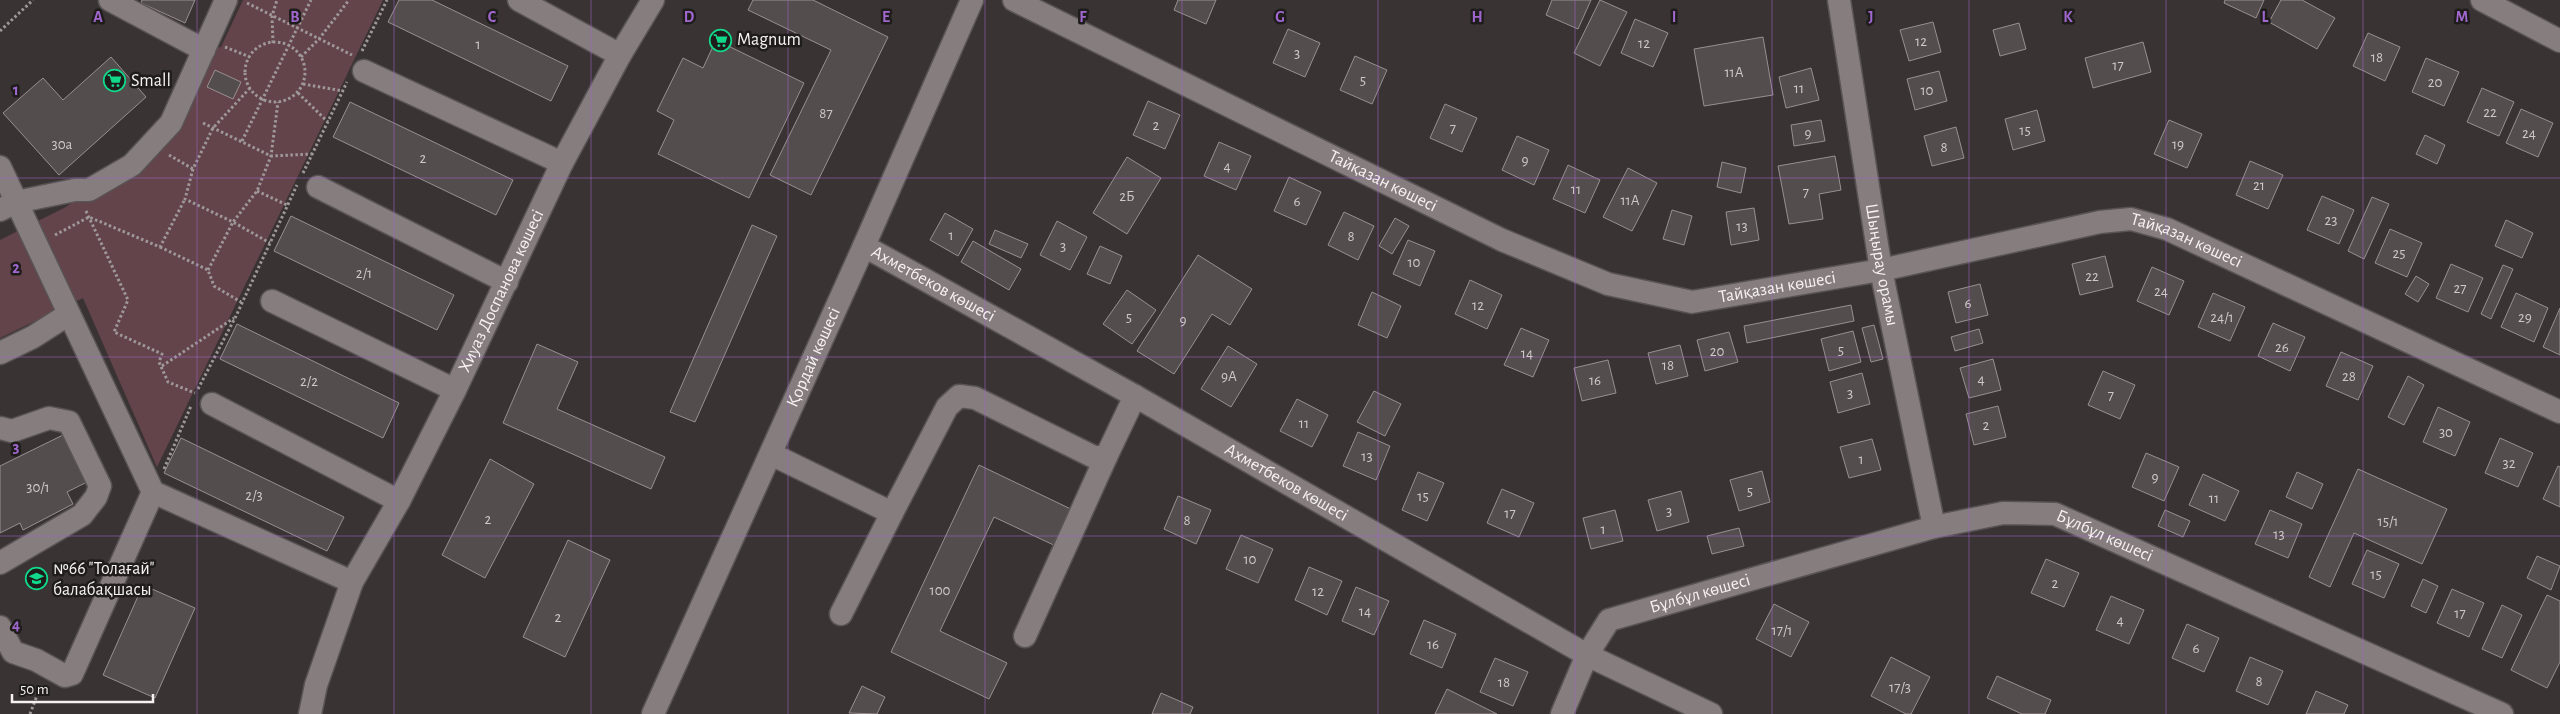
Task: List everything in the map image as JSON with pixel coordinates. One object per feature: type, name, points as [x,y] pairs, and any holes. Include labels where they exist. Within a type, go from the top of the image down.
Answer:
[{"type":"street","points":[[110,0],[214,48]]},
{"type":"street","points":[[519,0],[620,55]]},
{"type":"street","name":"Хиуаз Доспанова көшесі","points":[[310,714],[316,685],[352,582],[399,501],[455,390],[562,163],[620,55],[653,0]]},
{"type":"street","name":"Тайқазан көшесі","points":[[1014,0],[1502,240],[1608,284],[1692,302],[1881,270],[2100,222],[2131,219],[2167,229],[2560,412]]},
{"type":"street","name":"Шыңырау орамы","points":[[1839,0],[1881,270],[1934,527]]},
{"type":"street","points":[[2482,0],[2560,41]]},
{"type":"street","points":[[8,206],[75,190],[89,190],[132,165],[171,123],[214,48],[237,2]]},
{"type":"street","name":"Қордай көшесі","points":[[653,714],[864,246],[964,2]]},
{"type":"street","points":[[358,73],[562,163]]},
{"type":"street","points":[[0,167],[8,206],[37,244],[153,492],[352,582]]},
{"type":"street","points":[[318,187],[507,282]]},
{"type":"street","name":"Ахметбеков көшесі","points":[[864,246],[1135,396],[1587,655],[1711,714]]},
{"type":"street","points":[[272,301],[455,390]]},
{"type":"street","points":[[0,353],[33,337],[69,314]]},
{"type":"street","points":[[841,614],[947,407],[959,396],[975,398],[1094,457],[1106,457]]},
{"type":"street","points":[[1025,636],[1135,396]]},
{"type":"street","points":[[204,399],[399,501]]},
{"type":"street","points":[[0,428],[12,431],[49,418],[69,422],[100,486],[96,497],[82,515],[0,563]]},
{"type":"street","points":[[771,454],[892,513]]},
{"type":"street","points":[[0,627],[12,652],[65,676],[72,674],[153,492]]},
{"type":"street","name":"Бұлбұл көшесі","points":[[1562,714],[1587,655],[1609,620],[1934,527],[2003,513],[2055,514],[2502,714]]},
{"type":"path","points":[[0,31],[33,0]]},
{"type":"path","points":[[273,43],[272,16],[277,0]]},
{"type":"path","points":[[242,141],[311,0]]},
{"type":"path","points":[[301,57],[319,39],[349,0]]},
{"type":"path","points":[[237,2],[272,16],[358,58],[387,0]]},
{"type":"path","points":[[273,43],[289,46],[301,57],[305,67],[303,84],[298,93],[289,99],[278,102],[262,100],[250,88],[245,72],[250,56],[262,46],[273,43]]},
{"type":"path","points":[[214,48],[250,56]]},
{"type":"path","points":[[153,492],[204,399],[241,302],[287,205],[343,91],[358,73]]},
{"type":"path","points":[[303,84],[343,91]]},
{"type":"path","points":[[160,247],[185,199],[193,169],[213,128],[250,88]]},
{"type":"path","points":[[298,93],[328,122]]},
{"type":"path","points":[[208,270],[233,222],[257,191],[271,156],[278,102]]},
{"type":"path","points":[[203,123],[271,156],[312,154]]},
{"type":"path","points":[[169,155],[193,169]]},
{"type":"path","points":[[75,190],[90,217],[128,300],[114,332],[162,354],[159,362],[168,382],[204,399]]},
{"type":"path","points":[[257,191],[287,205]]},
{"type":"path","points":[[185,199],[233,222],[270,243]]},
{"type":"path","points":[[37,244],[90,217]]},
{"type":"path","points":[[90,217],[208,270],[214,286],[241,302]]},
{"type":"path","points":[[162,366],[236,316]]},
{"type":"path","points":[[30,714],[42,684],[56,671]]},
{"type":"shaded area","points":[[243,0],[383,0],[157,467],[83,298],[0,338],[0,240],[64,208],[154,151],[204,50],[221,47]]},
{"type":"building","points":[[142,0],[195,0],[185,23],[141,3]]},
{"type":"building","points":[[399,0],[432,0],[568,66],[551,101],[388,22]]},
{"type":"building","points":[[753,0],[813,0],[888,37],[811,195],[770,175],[831,50],[748,10]]},
{"type":"building","points":[[1178,0],[1216,0],[1206,24],[1174,10]]},
{"type":"building","points":[[1552,0],[1591,0],[1578,29],[1546,15]]},
{"type":"building","points":[[1600,0],[1627,12],[1600,66],[1574,53]]},
{"type":"building","points":[[2225,0],[2264,0],[2256,18],[2224,3]]},
{"type":"building","points":[[2281,0],[2302,0],[2335,18],[2317,49],[2269,22]]},
{"type":"building","points":[[1635,19],[1668,33],[1653,67],[1621,53]]},
{"type":"building","points":[[1933,22],[1941,52],[1909,61],[1900,30]]},
{"type":"building","points":[[2019,23],[2026,49],[2000,56],[1993,30]]},
{"type":"building","points":[[1288,29],[1320,43],[1305,77],[1273,63]]},
{"type":"building","points":[[2368,33],[2400,47],[2385,81],[2353,66]]},
{"type":"building","points":[[1763,37],[1773,95],[1704,106],[1694,49]]},
{"type":"building","points":[[716,40],[804,83],[749,198],[658,154],[674,120],[657,111],[683,58],[703,68]]},
{"type":"building","points":[[2143,42],[2151,72],[2093,88],[2085,58]]},
{"type":"building","points":[[1355,56],[1387,70],[1372,104],[1340,90]]},
{"type":"building","points":[[111,57],[146,97],[59,175],[3,113],[43,78],[63,100]]},
{"type":"building","points":[[2426,58],[2459,72],[2444,106],[2412,92]]},
{"type":"building","points":[[1811,68],[1819,100],[1786,108],[1779,77]]},
{"type":"building","points":[[215,70],[241,82],[233,99],[207,87]]},
{"type":"building","points":[[1939,71],[1947,101],[1915,110],[1907,79]]},
{"type":"building","points":[[2482,88],[2514,102],[2499,136],[2467,122]]},
{"type":"building","points":[[1148,101],[1180,115],[1165,149],[1133,135]]},
{"type":"building","points":[[350,102],[513,180],[496,215],[333,137]]},
{"type":"building","points":[[1445,104],[1477,118],[1462,152],[1430,138]]},
{"type":"building","points":[[2521,109],[2553,123],[2538,157],[2506,143]]},
{"type":"building","points":[[2037,110],[2045,141],[2013,150],[2005,119]]},
{"type":"building","points":[[1821,120],[1825,141],[1794,146],[1791,125]]},
{"type":"building","points":[[2169,120],[2202,134],[2187,168],[2154,154]]},
{"type":"building","points":[[1956,127],[1964,158],[1932,166],[1924,136]]},
{"type":"building","points":[[2425,135],[2445,145],[2437,164],[2416,154]]},
{"type":"building","points":[[1517,136],[1549,150],[1534,185],[1502,170]]},
{"type":"building","points":[[1219,142],[1251,156],[1236,190],[1204,176]]},
{"type":"building","points":[[1835,156],[1841,190],[1819,194],[1823,219],[1789,224],[1778,166]]},
{"type":"building","points":[[1127,157],[1161,178],[1127,234],[1093,213]]},
{"type":"building","points":[[2250,161],[2283,175],[2268,209],[2236,195]]},
{"type":"building","points":[[1722,162],[1746,168],[1741,193],[1717,187]]},
{"type":"building","points":[[1568,165],[1600,180],[1585,213],[1553,199]]},
{"type":"building","points":[[1628,168],[1657,183],[1632,231],[1603,217]]},
{"type":"building","points":[[1289,177],[1321,192],[1306,225],[1274,211]]},
{"type":"building","points":[[2322,196],[2354,210],[2339,244],[2307,230]]},
{"type":"building","points":[[2372,197],[2389,204],[2364,259],[2348,251]]},
{"type":"building","points":[[1754,208],[1759,240],[1731,245],[1726,212]]},
{"type":"building","points":[[1672,210],[1692,216],[1684,245],[1663,239]]},
{"type":"building","points":[[1344,212],[1374,226],[1358,260],[1328,245]]},
{"type":"building","points":[[945,213],[973,229],[958,256],[930,240]]},
{"type":"building","points":[[291,216],[454,295],[437,330],[274,251]]},
{"type":"building","points":[[1395,218],[1409,226],[1392,254],[1379,246]]},
{"type":"building","points":[[2506,220],[2533,233],[2522,258],[2495,246]]},
{"type":"building","points":[[1057,221],[1087,237],[1070,270],[1040,255]]},
{"type":"building","points":[[752,225],[777,236],[695,422],[670,412]]},
{"type":"building","points":[[2390,229],[2422,243],[2407,277],[2375,263]]},
{"type":"building","points":[[995,230],[1028,244],[1021,258],[989,244]]},
{"type":"building","points":[[1408,240],[1435,251],[1420,286],[1393,274]]},
{"type":"building","points":[[973,241],[1021,269],[1009,290],[961,262]]},
{"type":"building","points":[[1100,246],[1122,256],[1110,284],[1087,274]]},
{"type":"building","points":[[1198,255],[1252,289],[1230,325],[1212,314],[1174,374],[1137,351]]},
{"type":"building","points":[[2105,256],[2113,287],[2080,295],[2072,264]]},
{"type":"building","points":[[2451,264],[2483,278],[2468,312],[2436,298]]},
{"type":"building","points":[[2503,265],[2513,269],[2491,319],[2481,314]]},
{"type":"building","points":[[2152,267],[2184,281],[2169,315],[2137,301]]},
{"type":"building","points":[[2416,276],[2429,284],[2418,302],[2405,294]]},
{"type":"building","points":[[1470,280],[1502,295],[1487,329],[1455,314]]},
{"type":"building","points":[[1980,284],[1988,315],[1956,323],[1948,292]]},
{"type":"building","points":[[1127,290],[1156,310],[1132,344],[1103,324]]},
{"type":"building","points":[[1372,292],[1401,306],[1387,338],[1358,325]]},
{"type":"building","points":[[2213,293],[2245,307],[2230,341],[2198,327]]},
{"type":"building","points":[[2516,293],[2548,308],[2534,342],[2501,327]]},
{"type":"building","points":[[1851,305],[1854,321],[1747,343],[1744,326]]},
{"type":"building","points":[[2560,308],[2560,355],[2543,347]]},
{"type":"building","points":[[2273,323],[2305,337],[2290,371],[2258,356]]},
{"type":"building","points":[[237,324],[399,403],[383,438],[220,359]]},
{"type":"building","points":[[1874,325],[1883,359],[1871,362],[1862,328]]},
{"type":"building","points":[[1521,328],[1549,340],[1533,377],[1504,365]]},
{"type":"building","points":[[1979,329],[1983,343],[1955,351],[1951,337]]},
{"type":"building","points":[[1853,331],[1861,362],[1829,371],[1821,339]]},
{"type":"building","points":[[1729,332],[1738,362],[1705,371],[1697,340]]},
{"type":"building","points":[[537,344],[578,362],[557,409],[665,457],[651,489],[503,423]]},
{"type":"building","points":[[1680,345],[1688,376],[1656,384],[1648,353]]},
{"type":"building","points":[[1228,346],[1257,364],[1231,407],[1201,389]]},
{"type":"building","points":[[2341,352],[2373,366],[2358,400],[2326,386]]},
{"type":"building","points":[[1993,359],[2001,390],[1969,398],[1960,368]]},
{"type":"building","points":[[1608,360],[1616,393],[1582,401],[1574,368]]},
{"type":"building","points":[[2103,371],[2135,385],[2120,419],[2088,405]]},
{"type":"building","points":[[1862,373],[1870,404],[1838,413],[1830,382]]},
{"type":"building","points":[[2408,376],[2424,385],[2404,425],[2388,417]]},
{"type":"building","points":[[1374,391],[1401,404],[1385,436],[1357,422]]},
{"type":"building","points":[[1297,399],[1328,415],[1312,447],[1280,431]]},
{"type":"building","points":[[1998,406],[2006,437],[1974,445],[1966,414]]},
{"type":"building","points":[[2438,407],[2470,422],[2455,456],[2423,442]]},
{"type":"building","points":[[1358,432],[1390,446],[1376,480],[1343,466]]},
{"type":"building","points":[[63,435],[87,482],[67,492],[73,504],[23,530],[20,523],[0,533],[0,466]]},
{"type":"building","points":[[181,438],[344,517],[327,551],[164,473]]},
{"type":"building","points":[[2500,438],[2533,453],[2518,487],[2485,473]]},
{"type":"building","points":[[1872,439],[1881,470],[1849,478],[1840,447]]},
{"type":"building","points":[[2146,453],[2179,467],[2164,501],[2132,487]]},
{"type":"building","points":[[490,459],[534,484],[485,578],[442,555]]},
{"type":"building","points":[[979,465],[1077,512],[1060,548],[994,517],[940,631],[1007,663],[989,699],[891,652]]},
{"type":"building","points":[[2558,466],[2560,467],[2560,507],[2543,499]]},
{"type":"building","points":[[2358,469],[2447,509],[2422,564],[2354,533],[2330,587],[2309,577]]},
{"type":"building","points":[[1762,471],[1770,502],[1739,511],[1730,480]]},
{"type":"building","points":[[1418,472],[1444,483],[1427,521],[1402,510]]},
{"type":"building","points":[[2297,472],[2323,484],[2312,509],[2286,497]]},
{"type":"building","points":[[2203,474],[2239,491],[2225,521],[2189,505]]},
{"type":"building","points":[[1502,489],[1534,503],[1519,537],[1487,523]]},
{"type":"building","points":[[1681,491],[1689,522],[1657,531],[1648,500]]},
{"type":"building","points":[[1178,496],[1211,510],[1196,544],[1164,529]]},
{"type":"building","points":[[1615,510],[1623,541],[1591,549],[1583,518]]},
{"type":"building","points":[[2165,510],[2190,521],[2183,537],[2158,526]]},
{"type":"building","points":[[2270,510],[2302,524],[2288,558],[2255,544]]},
{"type":"building","points":[[1739,528],[1744,546],[1712,554],[1707,536]]},
{"type":"building","points":[[1241,535],[1273,549],[1258,583],[1226,569]]},
{"type":"building","points":[[568,540],[610,560],[565,657],[523,637]]},
{"type":"building","points":[[2367,550],[2399,564],[2384,598],[2352,584]]},
{"type":"building","points":[[2537,556],[2560,566],[2551,590],[2527,578]]},
{"type":"building","points":[[2046,559],[2079,573],[2064,607],[2031,593]]},
{"type":"building","points":[[1309,567],[1342,581],[1327,615],[1295,600]]},
{"type":"building","points":[[2423,579],[2438,586],[2426,613],[2411,606]]},
{"type":"building","points":[[143,585],[195,608],[155,698],[103,675]]},
{"type":"building","points":[[1356,587],[1389,601],[1374,635],[1342,621]]},
{"type":"building","points":[[2452,589],[2484,603],[2469,637],[2437,623]]},
{"type":"building","points":[[2547,595],[2560,601],[2560,662],[2547,688],[2511,670]]},
{"type":"building","points":[[2111,596],[2144,610],[2129,644],[2096,630]]},
{"type":"building","points":[[1774,604],[1809,622],[1791,657],[1756,639]]},
{"type":"building","points":[[2502,605],[2522,615],[2502,658],[2482,649]]},
{"type":"building","points":[[1424,620],[1456,634],[1442,668],[1410,654]]},
{"type":"building","points":[[2187,624],[2219,638],[2204,672],[2172,658]]},
{"type":"building","points":[[1891,657],[1930,677],[1911,714],[1906,714],[1871,696]]},
{"type":"building","points":[[2250,657],[2283,671],[2268,705],[2236,691]]},
{"type":"building","points":[[1495,658],[1528,672],[1513,706],[1480,692]]},
{"type":"building","points":[[1997,676],[2051,700],[2045,714],[2022,714],[1987,698]]},
{"type":"building","points":[[862,686],[885,697],[877,714],[849,713]]},
{"type":"building","points":[[1447,689],[1497,714],[1435,714]]},
{"type":"building","points":[[2316,691],[2348,705],[2344,714],[2306,714]]},
{"type":"building","points":[[1161,693],[1193,707],[1190,714],[1152,714]]},
{"type":"place","name":"Magnum","points":[[721,40]]},
{"type":"place","name":"Small","points":[[115,81]]},
{"type":"place","name":"№66 \"Толағай\" балабақшасы","points":[[37,579]]}]
